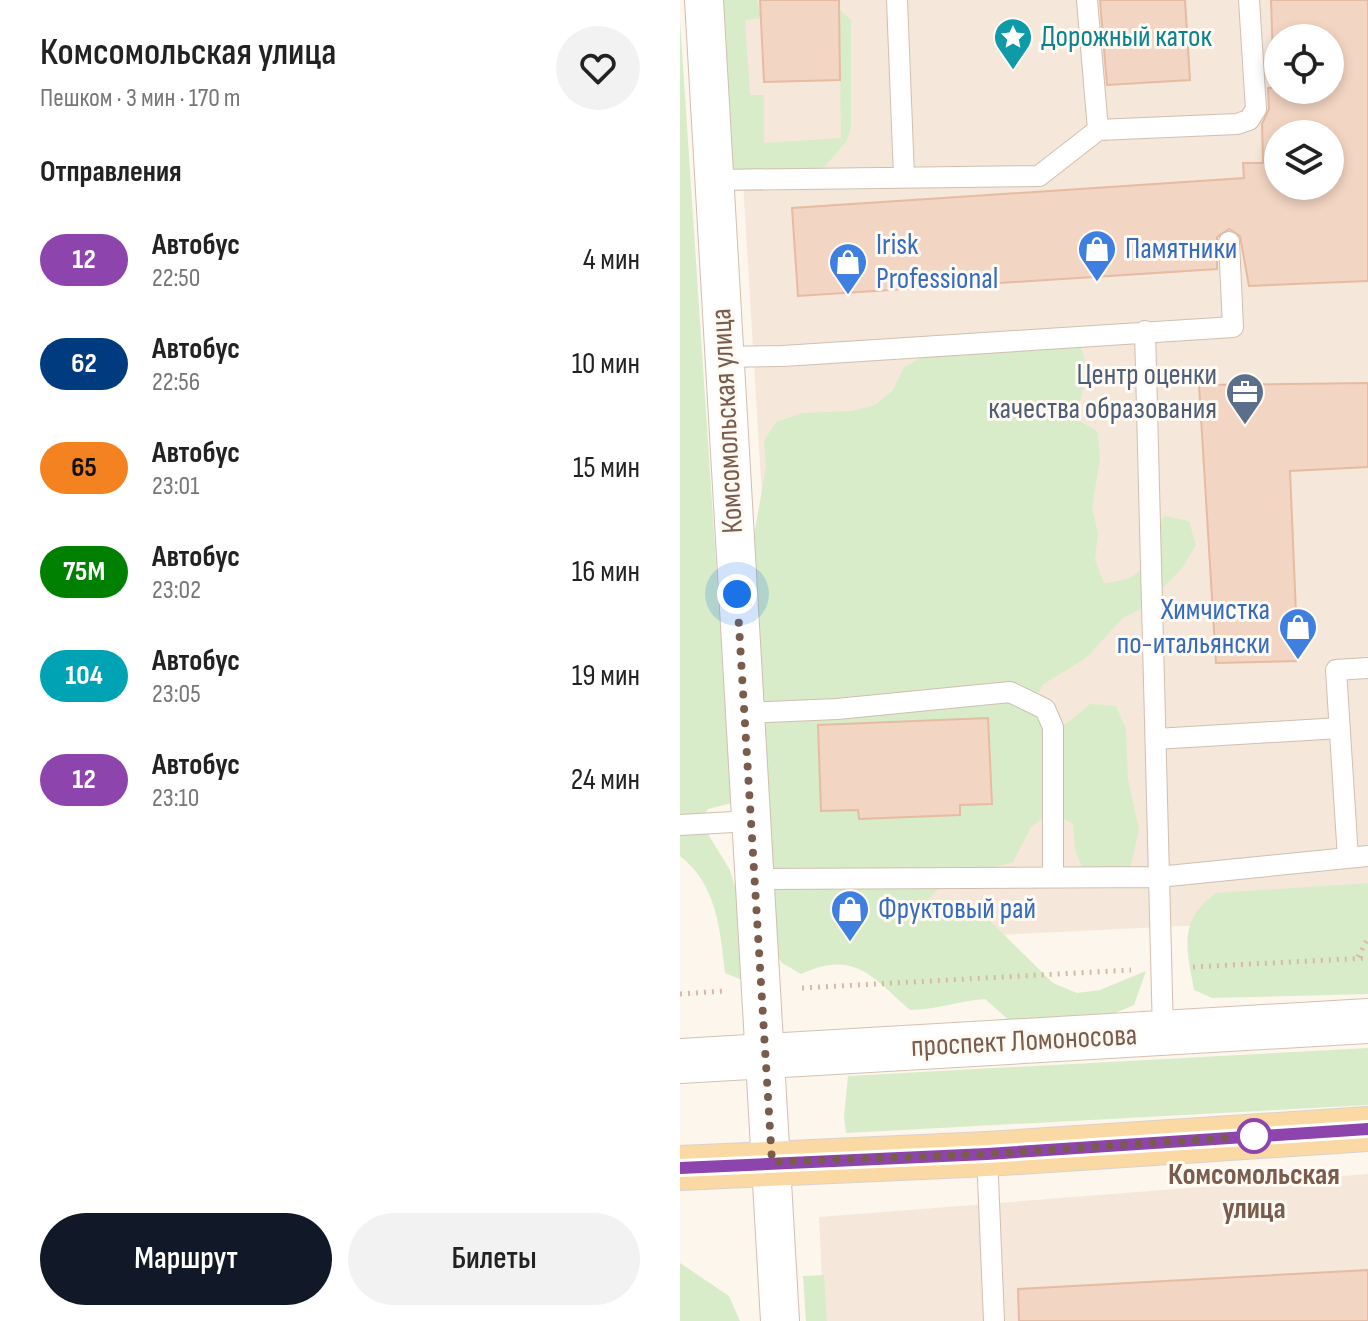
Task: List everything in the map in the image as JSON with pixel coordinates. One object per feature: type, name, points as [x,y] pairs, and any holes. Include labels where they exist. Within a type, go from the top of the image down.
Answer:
[{"type":"main road","name":"проспект Ломоносова","points":[[680,1061],[1368,1021]]},
{"type":"main road","points":[[680,1168],[987,1154],[1368,1129]]},
{"type":"street","name":"Комсомольская улица","points":[[704,0],[780,1321]]},
{"type":"lane","points":[[897,0],[904,177]]},
{"type":"lane","points":[[1087,0],[1098,130]]},
{"type":"lane","points":[[713,180],[1039,176],[1098,130],[1237,124],[1249,120],[1256,109],[1249,0]]},
{"type":"lane","points":[[723,357],[783,356],[1233,327],[1229,242]]},
{"type":"lane","points":[[1145,331],[1163,1033]]},
{"type":"lane","points":[[754,879],[1158,877],[1358,857],[1340,728],[1336,670],[1368,668]]},
{"type":"lane","points":[[745,713],[837,709],[1010,692],[1045,709],[1053,727],[1053,877]]},
{"type":"lane","points":[[1156,739],[1340,728]]},
{"type":"lane","points":[[680,825],[751,821]]},
{"type":"lane","points":[[987,1154],[994,1321]]},
{"type":"path","points":[[1358,958],[1368,938]]},
{"type":"path","points":[[680,994],[1368,958]]},
{"type":"shaded area","points":[[732,0],[1368,0],[1368,917],[789,945]]},
{"type":"shaded area","points":[[1368,1174],[1368,1321],[824,1321],[819,1217]]},
{"type":"green space","points":[[695,0],[757,0],[761,18],[745,20],[750,95],[764,95],[764,143],[841,138],[839,9],[851,20],[851,128],[846,142],[819,173],[736,180],[694,128],[691,119]]},
{"type":"green space","points":[[680,21],[732,803],[708,809],[700,821],[730,870],[737,894],[742,980],[725,973],[718,924],[709,894],[702,880],[680,856]]},
{"type":"green space","points":[[1080,345],[1088,369],[1076,418],[1098,432],[1100,459],[1092,508],[1098,533],[1095,560],[1104,583],[1121,581],[1140,570],[1146,563],[1164,516],[1189,521],[1196,545],[1182,568],[1145,607],[1123,618],[1086,658],[1042,685],[1031,710],[1047,732],[1070,721],[1090,704],[1116,706],[1126,729],[1128,779],[1139,829],[1128,879],[1084,872],[1075,849],[1073,824],[1052,811],[1031,827],[1013,862],[946,881],[928,899],[979,910],[1053,983],[1077,993],[1100,990],[1146,971],[1134,1005],[1091,1023],[1020,1030],[985,999],[910,1010],[862,970],[835,964],[801,974],[782,963],[769,942],[753,541],[766,467],[764,441],[776,422],[802,413],[852,411],[875,405],[893,390],[904,367],[926,355]]},
{"type":"green space","points":[[1368,883],[1368,994],[1212,998],[1194,990],[1188,949],[1190,925],[1195,914],[1216,893]]},
{"type":"green space","points":[[1368,1048],[1368,1105],[846,1133],[844,1117],[848,1076]]},
{"type":"green space","points":[[680,1263],[729,1296],[740,1321],[680,1321]]},
{"type":"green space","points":[[824,1275],[827,1321],[806,1321],[803,1276]]},
{"type":"building","points":[[760,0],[839,0],[840,80],[764,82]]},
{"type":"building","points":[[1100,0],[1185,0],[1190,80],[1107,85]]},
{"type":"building","points":[[1271,0],[1368,0],[1368,281],[1249,286],[1240,236],[1229,229],[1217,237],[1217,269],[798,296],[792,208],[1244,178],[1243,163],[1263,163],[1262,124],[1269,104],[1344,104],[1344,24],[1272,24]]},
{"type":"building","points":[[1368,383],[1368,467],[1290,471],[1298,661],[1216,663],[1199,385]]},
{"type":"building","points":[[988,718],[992,804],[960,805],[960,815],[859,819],[858,810],[821,811],[818,725]]},
{"type":"building","points":[[1368,1270],[1368,1321],[1019,1321],[1018,1289]]},
{"type":"bus line","name":"12","points":[[680,1168],[841,1158],[987,1154],[1368,1129]]},
{"type":"place","name":"Дорожный каток","points":[[1013,71]]},
{"type":"place","name":"Памятники","points":[[1097,283]]},
{"type":"place","name":"Irisk Professional","points":[[848,296]]},
{"type":"place","name":"Центр оценки качества образования","points":[[1245,426]]},
{"type":"place","name":"Химчистка по-итальянски","points":[[1298,661]]},
{"type":"place","name":"Фруктовый рай","points":[[850,943]]},
{"type":"place","name":"Комсомольская улица","points":[[1254,1136]]},
{"type":"route","points":[[737,594],[772,1162],[987,1154],[1254,1136]]}]
